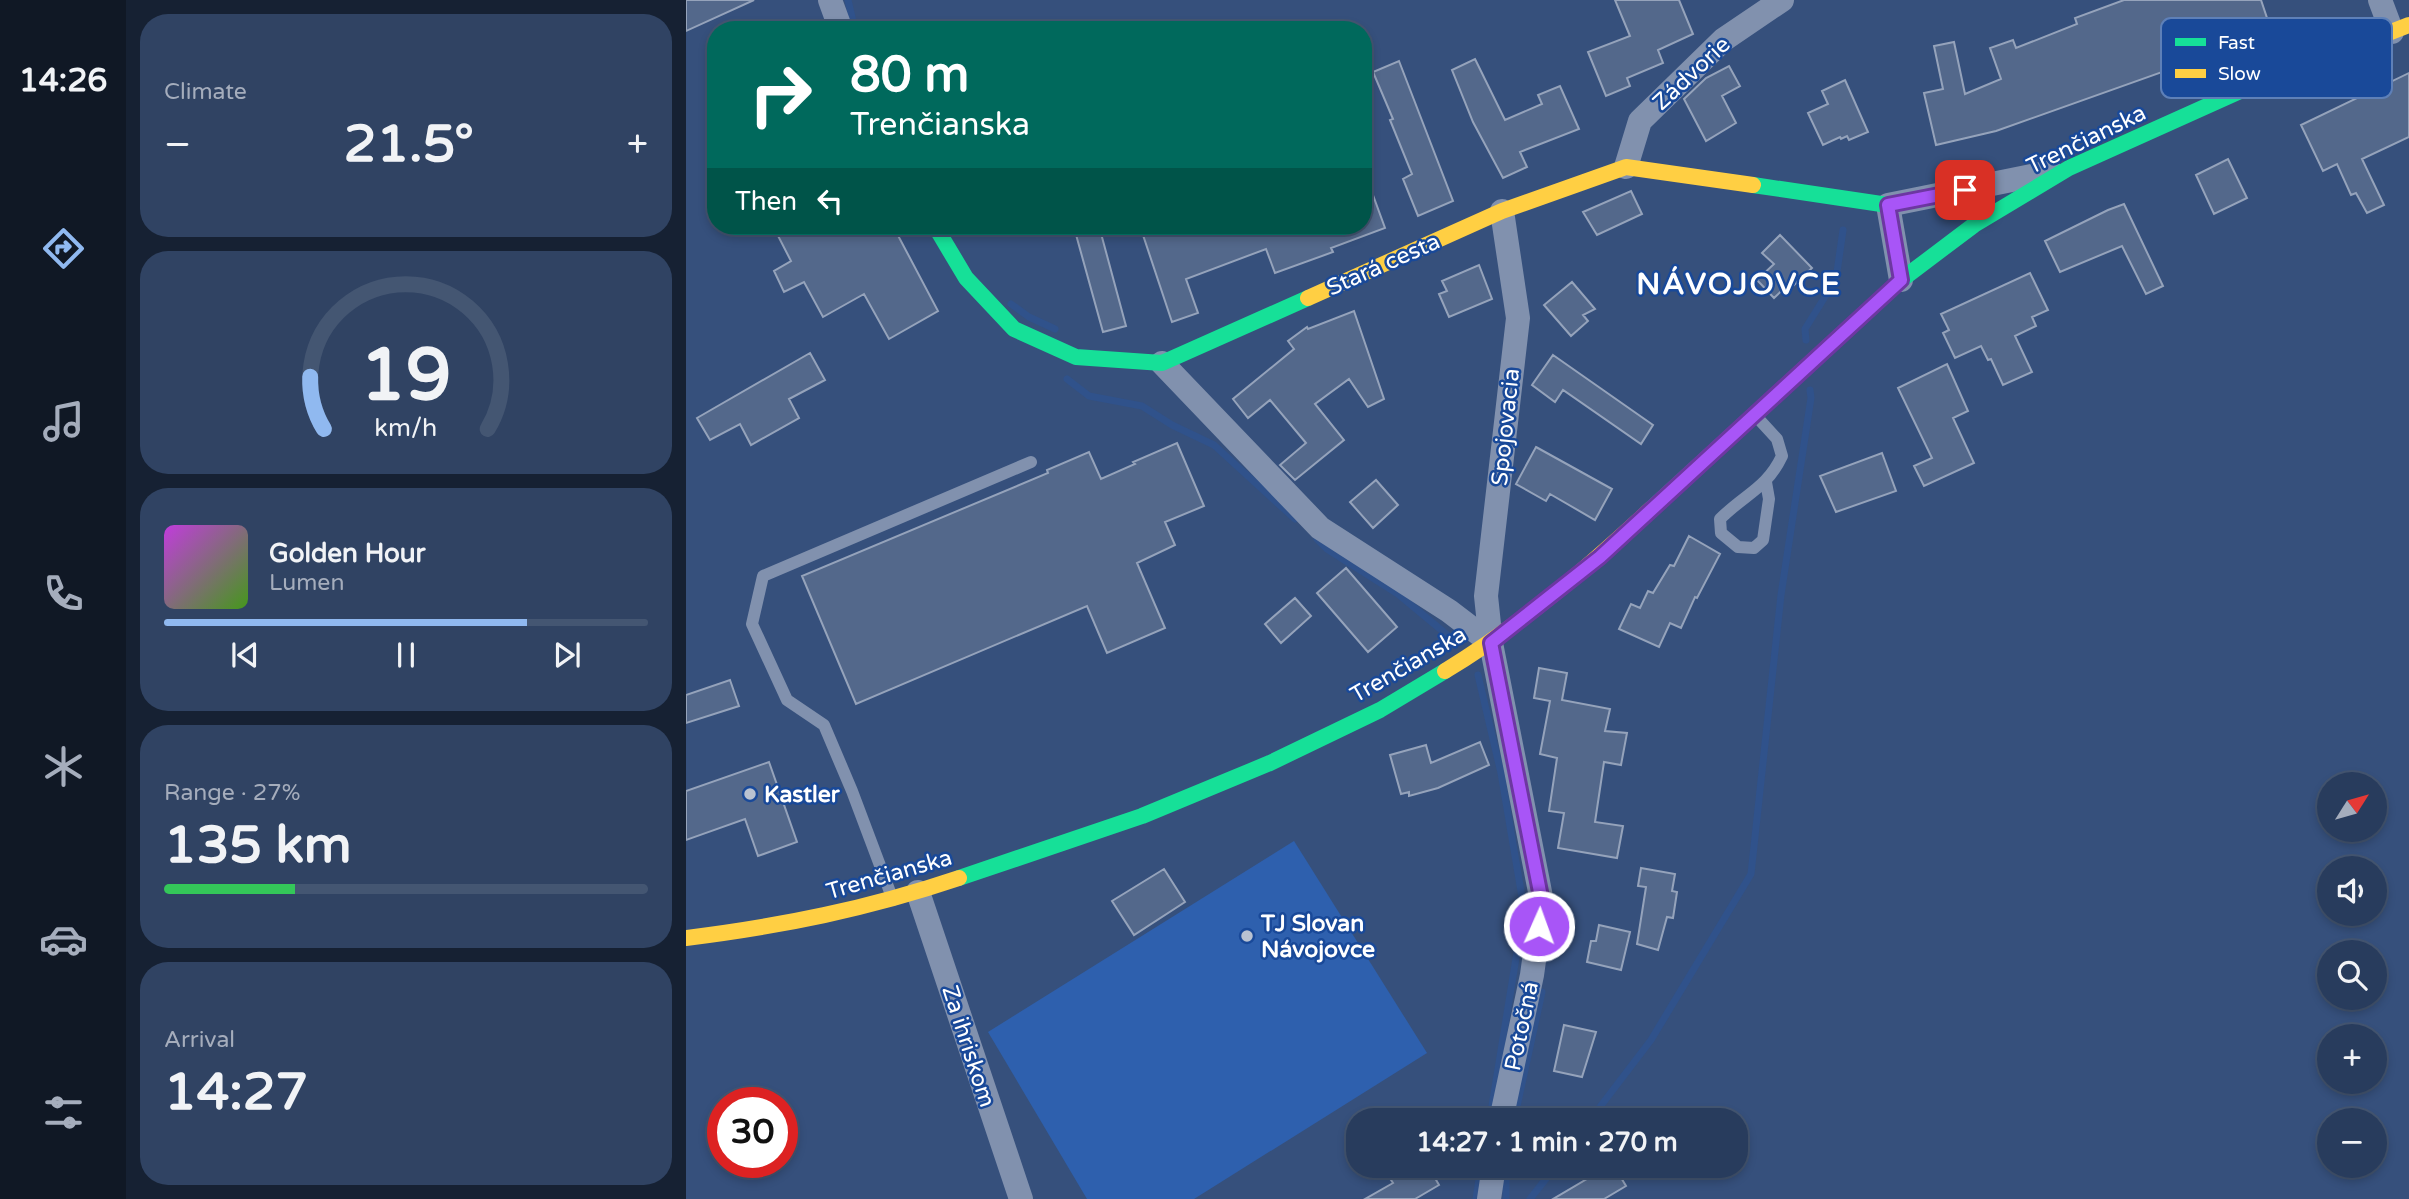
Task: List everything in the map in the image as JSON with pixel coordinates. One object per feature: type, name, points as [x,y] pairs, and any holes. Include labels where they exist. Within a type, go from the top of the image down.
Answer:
[{"type":"main road","name":"Trenčianska","points":[[686,938],[774,926],[893,901],[1142,816],[1270,763],[1380,710],[1491,643],[1600,557],[1901,280],[1974,225],[2069,168],[2226,98]]},
{"type":"main road","name":"Stará cesta","points":[[940,235],[966,278],[1014,329],[1076,357],[1162,363],[1502,211],[1626,167],[1888,205]]},
{"type":"street","points":[[830,0],[838,21]]},
{"type":"street","name":"Zádvorie","points":[[1626,167],[1640,121],[1723,40],[1783,0]]},
{"type":"street","points":[[2380,0],[2400,29]]},
{"type":"street","name":"Stará cesta","points":[[1888,205],[2069,168]]},
{"type":"street","points":[[1888,205],[1901,280]]},
{"type":"street","name":"Spojovacia","points":[[1491,643],[1486,596],[1517,318],[1502,211]]},
{"type":"street","points":[[1162,363],[1320,528],[1450,611],[1491,643]]},
{"type":"street","name":"Potočná","points":[[1491,643],[1542,902],[1532,975],[1504,1108]]},
{"type":"street","name":"Za ihriskom","points":[[918,892],[1020,1199]]},
{"type":"street","points":[[1489,1199],[1492,1178]]},
{"type":"lane","points":[[1755,414],[1777,439],[1783,456],[1766,482],[1737,501],[1720,519],[1721,533],[1738,547],[1754,548],[1763,540],[1769,499],[1766,482]]},
{"type":"lane","points":[[893,901],[824,725],[787,700],[752,624],[763,576],[1031,462]]},
{"type":"shaded area","name":"TJ Slovan Návojovce","points":[[1294,841],[1427,1053],[1194,1199],[1087,1199],[988,1032]]},
{"type":"building","points":[[686,0],[754,0],[707,21],[686,31]]},
{"type":"building","points":[[1615,0],[1679,0],[1693,34],[1658,50],[1663,63],[1627,78],[1630,86],[1606,96],[1588,52],[1630,36]]},
{"type":"building","points":[[2124,0],[2261,0],[2267,18],[2161,18],[2161,72],[1996,131],[1936,145],[1924,93],[1943,89],[1934,46],[1954,42],[1965,94],[2001,79],[1990,48],[2013,40],[2016,48],[2077,24],[2075,18]]},
{"type":"building","points":[[1475,59],[1505,120],[1542,104],[1538,95],[1560,86],[1579,129],[1520,152],[1527,167],[1503,178],[1473,122],[1452,70]]},
{"type":"building","points":[[1399,61],[1453,201],[1418,216],[1403,179],[1412,174],[1373,72]]},
{"type":"building","points":[[1729,66],[1740,86],[1722,96],[1736,123],[1706,141],[1684,99],[1706,78]]},
{"type":"building","points":[[2409,73],[2409,137],[2362,159],[2384,205],[2367,213],[2356,193],[2351,195],[2337,164],[2323,171],[2301,125],[2357,98],[2392,98],[2392,81]]},
{"type":"building","points":[[1845,80],[1868,132],[1849,140],[1847,136],[1841,139],[1840,137],[1823,145],[1808,113],[1828,104],[1822,91]]},
{"type":"building","points":[[2228,159],[2247,198],[2214,214],[2196,175]]},
{"type":"building","points":[[1631,191],[1642,214],[1597,235],[1583,212]]},
{"type":"building","points":[[1372,192],[1385,228],[1372,233]]},
{"type":"building","points":[[2124,204],[2163,286],[2146,294],[2122,246],[2060,272],[2045,241]]},
{"type":"building","points":[[778,235],[898,235],[938,311],[889,339],[864,294],[823,317],[804,282],[784,292],[774,271],[791,261]]},
{"type":"building","points":[[1076,235],[1101,235],[1126,326],[1103,332]]},
{"type":"building","points":[[1143,235],[1366,235],[1331,248],[1333,252],[1275,273],[1266,249],[1186,279],[1198,313],[1172,322]]},
{"type":"building","points":[[1780,235],[1812,268],[1794,285],[1791,282],[1774,298],[1757,280],[1774,264],[1762,253]]},
{"type":"building","points":[[1479,265],[1492,299],[1449,317],[1439,294],[1447,291],[1442,281]]},
{"type":"building","points":[[2030,273],[2048,310],[2032,317],[2036,326],[2015,336],[2032,372],[2003,385],[1991,359],[1988,360],[1981,346],[1955,358],[1943,333],[1949,330],[1941,314]]},
{"type":"building","points":[[1572,282],[1595,309],[1583,315],[1588,321],[1571,336],[1544,305]]},
{"type":"building","points":[[1354,311],[1384,399],[1368,407],[1349,379],[1315,404],[1344,440],[1295,480],[1280,465],[1306,443],[1270,400],[1248,418],[1233,399],[1294,349],[1288,341],[1307,327],[1308,329]]},
{"type":"building","points":[[810,353],[825,380],[789,399],[799,418],[751,445],[740,424],[710,440],[697,418]]},
{"type":"building","points":[[1553,355],[1653,425],[1641,444],[1563,390],[1555,402],[1532,385]]},
{"type":"building","points":[[1947,364],[1968,411],[1953,418],[1974,463],[1924,486],[1914,466],[1932,458],[1898,388]]},
{"type":"building","points":[[1177,443],[1204,506],[1165,522],[1175,545],[1137,563],[1165,628],[1107,653],[1087,606],[856,704],[802,576],[1048,473],[1047,470],[1089,452],[1101,479]]},
{"type":"building","points":[[1536,447],[1612,489],[1595,520],[1550,494],[1546,501],[1516,484]]},
{"type":"building","points":[[1882,453],[1896,491],[1836,512],[1820,476]]},
{"type":"building","points":[[1376,480],[1398,505],[1373,528],[1350,502]]},
{"type":"building","points":[[1689,536],[1720,554],[1681,628],[1670,623],[1659,647],[1619,629],[1631,604],[1640,608],[1648,591],[1653,593],[1670,565],[1674,566]]},
{"type":"building","points":[[1346,568],[1397,627],[1368,652],[1317,593]]},
{"type":"building","points":[[1295,598],[1311,616],[1281,643],[1265,624]]},
{"type":"building","points":[[1539,668],[1567,673],[1562,700],[1610,709],[1605,731],[1627,733],[1621,765],[1604,762],[1595,822],[1623,826],[1617,858],[1558,848],[1564,813],[1549,811],[1557,758],[1540,754],[1550,701],[1534,698]]},
{"type":"building","points":[[730,680],[739,706],[686,723],[686,695]]},
{"type":"building","points":[[1480,742],[1489,765],[1438,788],[1409,796],[1409,792],[1401,794],[1390,755],[1426,745],[1431,763]]},
{"type":"building","points":[[769,762],[797,842],[758,856],[745,819],[686,840],[686,791]]},
{"type":"building","points":[[1641,868],[1675,874],[1672,891],[1677,892],[1673,918],[1667,917],[1658,950],[1637,944],[1646,887],[1638,886]]},
{"type":"building","points":[[1164,869],[1185,902],[1134,935],[1112,901]]},
{"type":"building","points":[[1599,925],[1630,932],[1621,970],[1587,962],[1591,941],[1596,941]]},
{"type":"building","points":[[1564,1025],[1596,1032],[1582,1077],[1554,1071]]},
{"type":"building","points":[[1390,1178],[1435,1178],[1439,1185],[1415,1199],[1365,1199],[1393,1183]]},
{"type":"building","points":[[1589,1178],[1621,1178],[1626,1186],[1604,1199],[1553,1199]]},
{"type":"waterway","points":[[848,0],[853,21]]},
{"type":"waterway","points":[[1806,340],[1805,329],[1836,279],[1843,230]]},
{"type":"waterway","points":[[1011,304],[1029,317],[1055,329]]},
{"type":"waterway","points":[[1067,379],[1089,396],[1142,406],[1172,425],[1214,445],[1295,519]]},
{"type":"waterway","points":[[1599,1108],[1651,1040],[1751,874],[1781,595],[1811,398],[1810,390]]},
{"type":"waterway","points":[[1317,539],[1327,549],[1398,594],[1451,638]]},
{"type":"waterway","points":[[1478,675],[1501,773],[1524,909],[1492,1108]]},
{"type":"waterway","points":[[1517,1108],[1542,992]]},
{"type":"waterway","points":[[1476,1199],[1479,1178]]},
{"type":"waterway","points":[[1506,1178],[1506,1199]]},
{"type":"waterway","points":[[1530,1199],[1547,1178]]},
{"type":"traffic: fast","points":[[1651,509],[1901,280],[1974,225],[2069,168],[2225,98]]},
{"type":"traffic: fast","points":[[1753,185],[1888,205]]},
{"type":"traffic: fast","points":[[940,235],[966,278],[1014,329],[1076,357],[1162,363],[1308,298]]},
{"type":"traffic: fast","points":[[959,878],[1142,816],[1270,763],[1380,710],[1445,671]]},
{"type":"traffic: slow","points":[[2392,32],[2409,25]]},
{"type":"traffic: slow","points":[[1308,298],[1502,211],[1626,167],[1753,185]]},
{"type":"traffic: slow","points":[[1445,671],[1500,635],[1552,595],[1651,509]]},
{"type":"traffic: slow","points":[[686,938],[824,915],[891,899],[959,878]]},
{"type":"place","name":"Kastler","points":[[750,794]]},
{"type":"place","name":"TJ Slovan Návojovce","points":[[1247,936]]},
{"type":"district","name":"NÁVOJOVCE","points":[[1739,284]]},
{"type":"route","points":[[1539,926],[1542,902],[1491,643],[1600,557],[1901,280],[1888,205],[1965,190]]}]
